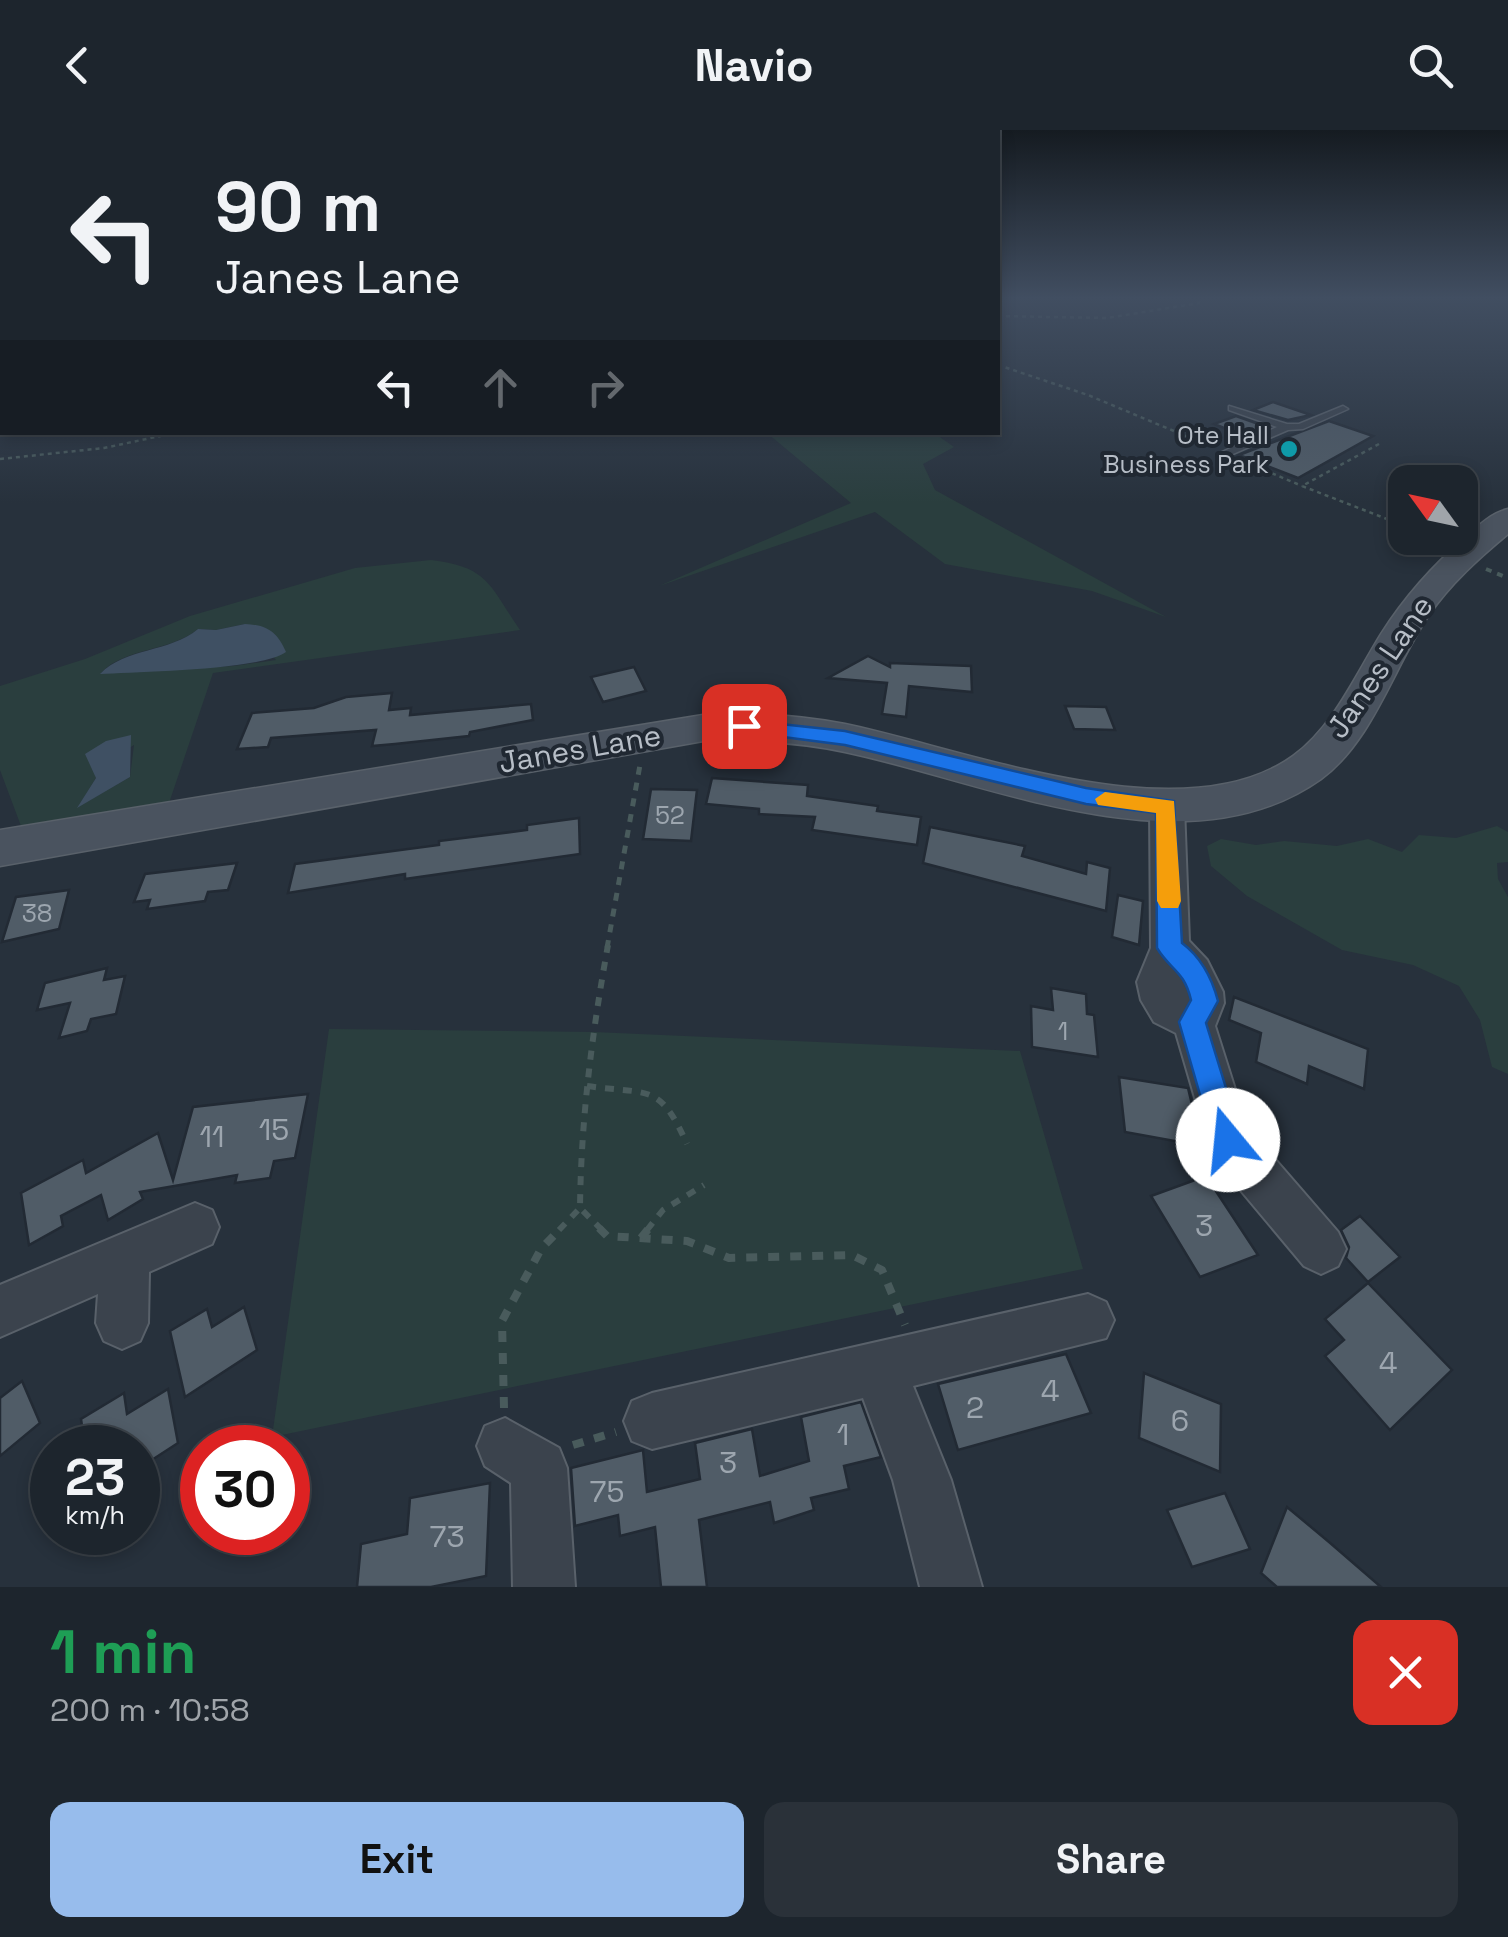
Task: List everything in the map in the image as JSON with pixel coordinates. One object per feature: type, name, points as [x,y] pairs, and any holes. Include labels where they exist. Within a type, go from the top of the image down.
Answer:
[{"type":"street","name":"Janes Lane","points":[[0,848],[708,727],[794,730],[845,738],[1086,796],[1166,806],[1205,805],[1262,794],[1308,767],[1344,723],[1414,611],[1470,548],[1508,518]]},
{"type":"street","points":[[1166,806],[1170,948],[1158,982],[1161,1000],[1168,1010],[1192,1022],[1228,1140],[1321,1249]]},
{"type":"street","points":[[0,1311],[194,1226]]},
{"type":"street","points":[[122,1323],[125,1257]]},
{"type":"street","points":[[652,1421],[1088,1320]]},
{"type":"street","points":[[899,1362],[890,1399],[922,1480],[951,1587]]},
{"type":"street","points":[[522,1457],[544,1587]]},
{"type":"lane","points":[[1232,408],[1300,427],[1343,409]]},
{"type":"lane","points":[[1226,454],[1286,426]]},
{"type":"path","points":[[1004,367],[1100,400],[1388,519]]},
{"type":"path","points":[[0,459],[104,448],[165,435]]},
{"type":"path","points":[[1302,486],[1379,444]]},
{"type":"path","points":[[638,737],[641,775],[586,1086],[579,1165],[580,1208],[606,1236],[688,1241],[729,1258],[852,1255],[882,1270],[900,1306],[899,1362]]},
{"type":"path","points":[[586,1086],[660,1096],[671,1109],[687,1144]]},
{"type":"path","points":[[641,1238],[663,1210],[704,1185]]},
{"type":"path","points":[[580,1208],[541,1250],[502,1320],[522,1457],[652,1421]]},
{"type":"green space","points":[[769,435],[937,435],[954,447],[923,464],[935,490],[1166,617],[1092,591],[945,564],[875,512],[659,586],[851,503]]},
{"type":"green space","points":[[431,560],[465,568],[494,590],[520,630],[213,673],[167,809],[24,834],[0,770],[0,686],[85,659],[190,616],[355,568]],"holes":[[[245,624],[276,660],[101,673],[122,658],[174,642],[198,629]],[[134,745],[130,777],[78,807],[96,778],[94,769]]]},
{"type":"green space","points":[[1497,826],[1508,832],[1508,862],[1497,863],[1498,879],[1508,897],[1508,1074],[1492,1067],[1480,1020],[1459,986],[1413,965],[1342,950],[1247,896],[1211,866],[1207,846],[1221,839],[1256,845],[1284,841],[1337,846],[1368,839],[1402,852],[1419,835],[1456,838]]},
{"type":"green space","points":[[329,1029],[594,1032],[1020,1051],[1083,1269],[310,1429],[310,1425],[274,1425]]},
{"type":"water","points":[[245,624],[270,631],[286,652],[252,663],[100,674],[122,659],[187,637],[198,629]]},
{"type":"water","points":[[131,735],[130,777],[77,808],[96,778],[85,754],[106,741]]},
{"type":"building","points":[[1273,402],[1311,415],[1288,420],[1253,410]]},
{"type":"building","points":[[1236,416],[1267,427],[1247,437],[1214,424]]},
{"type":"building","name":"Ote Hall Business Park","points":[[1329,421],[1373,436],[1298,478],[1239,455]]},
{"type":"building","points":[[868,656],[890,667],[890,663],[971,666],[972,692],[909,686],[906,717],[882,714],[887,683],[828,678]]},
{"type":"building","points":[[634,667],[646,691],[603,702],[591,677]]},
{"type":"building","points":[[392,693],[389,710],[411,708],[410,715],[531,704],[533,720],[470,732],[469,736],[395,744],[372,746],[376,730],[271,738],[268,747],[237,749],[252,713],[314,708],[346,697]]},
{"type":"building","points":[[1065,706],[1106,707],[1115,730],[1074,729]]},
{"type":"building","points":[[712,778],[808,785],[807,796],[878,806],[877,811],[921,817],[917,845],[812,830],[815,817],[759,814],[759,809],[706,804]]},
{"type":"building","points":[[651,789],[697,790],[691,841],[643,839]]},
{"type":"building","points":[[579,818],[580,854],[405,879],[405,874],[288,893],[295,864],[439,845],[439,841],[527,830],[527,825]]},
{"type":"building","points":[[930,827],[1025,846],[1022,856],[1086,874],[1087,862],[1110,868],[1106,911],[923,863]]},
{"type":"building","points":[[237,863],[228,890],[208,892],[205,901],[147,909],[150,900],[134,902],[145,874]]},
{"type":"building","points":[[69,890],[59,929],[2,942],[16,897]]},
{"type":"building","points":[[1118,895],[1143,901],[1139,945],[1112,937]]},
{"type":"building","points":[[107,968],[104,980],[125,976],[116,1014],[91,1019],[87,1031],[59,1038],[70,1003],[37,1010],[45,983]]},
{"type":"building","points":[[1051,988],[1086,994],[1087,1014],[1094,1015],[1098,1057],[1032,1047],[1031,1006],[1053,1010]]},
{"type":"building","points":[[1234,997],[1368,1049],[1364,1089],[1309,1066],[1307,1084],[1256,1062],[1261,1033],[1229,1020]]},
{"type":"building","points":[[1119,1077],[1188,1088],[1202,1146],[1125,1132]]},
{"type":"building","points":[[308,1094],[295,1158],[274,1161],[270,1178],[235,1183],[237,1175],[140,1192],[143,1199],[108,1220],[101,1195],[61,1216],[63,1226],[29,1245],[21,1193],[83,1160],[86,1173],[158,1133],[173,1180],[193,1107]]},
{"type":"building","points":[[1206,1176],[1258,1255],[1200,1277],[1151,1196]]},
{"type":"building","points":[[1360,1216],[1400,1257],[1368,1282],[1346,1258],[1349,1247],[1341,1230]]},
{"type":"building","points":[[1368,1283],[1452,1370],[1390,1430],[1325,1356],[1344,1340],[1325,1319]]},
{"type":"building","points":[[244,1307],[257,1350],[185,1397],[170,1331],[207,1309],[212,1327]]},
{"type":"building","points":[[1066,1354],[1091,1413],[958,1450],[938,1384]]},
{"type":"building","points":[[1144,1373],[1221,1404],[1220,1472],[1139,1438]]},
{"type":"building","points":[[22,1381],[40,1423],[30,1425],[30,1431],[0,1456],[0,1398]]},
{"type":"building","points":[[168,1389],[178,1443],[160,1455],[160,1425],[82,1425],[81,1419],[124,1393],[127,1414]]},
{"type":"building","points":[[861,1402],[881,1457],[844,1466],[849,1489],[811,1498],[814,1510],[774,1523],[770,1502],[699,1520],[707,1587],[661,1587],[655,1527],[620,1536],[618,1515],[575,1526],[571,1468],[643,1450],[647,1492],[700,1479],[695,1443],[752,1429],[760,1476],[809,1461],[801,1417]]},
{"type":"building","points":[[490,1483],[486,1576],[431,1587],[357,1587],[361,1544],[407,1534],[410,1498]]},
{"type":"building","points":[[1225,1493],[1250,1549],[1192,1567],[1167,1510]]},
{"type":"building","points":[[1287,1507],[1381,1587],[1277,1587],[1261,1573]]},
{"type":"slow traffic","points":[[1105,799],[1166,806],[1169,901]]},
{"type":"place","name":"Ote Hall Business Park","points":[[1289,449]]},
{"type":"route","points":[[744,726],[845,738],[1086,796],[1166,806],[1170,948],[1186,960],[1200,985],[1204,1001],[1199,1017],[1192,1022],[1228,1140]]}]
